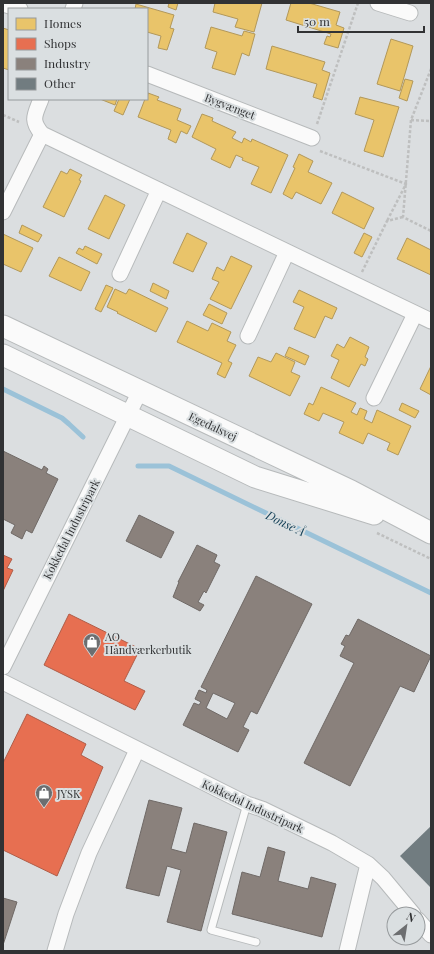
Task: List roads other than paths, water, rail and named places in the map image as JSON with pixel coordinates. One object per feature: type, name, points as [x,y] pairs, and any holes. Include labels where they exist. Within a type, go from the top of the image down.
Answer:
[{"type":"street","points":[[378,3],[410,13]]},
{"type":"street","points":[[3,4],[17,8]]},
{"type":"street","name":"Bygvænget","points":[[148,74],[312,138]]},
{"type":"street","points":[[41,100],[34,118],[36,126],[42,134],[431,321]]},
{"type":"street","points":[[3,212],[42,134]]},
{"type":"street","points":[[120,274],[159,190]]},
{"type":"street","points":[[248,336],[287,252]]},
{"type":"street","points":[[374,398],[415,314]]},
{"type":"street","name":"Egedalsvej","points":[[3,326],[351,491],[427,531]]},
{"type":"street","name":"Egedalsvej","points":[[3,355],[255,477],[427,531]]},
{"type":"street","name":"Kokkedal Industripark","points":[[3,667],[140,391]]},
{"type":"street","points":[[128,416],[148,408],[242,452],[274,465],[309,471]]},
{"type":"street","name":"Kokkedal Industripark","points":[[3,682],[247,804],[262,809],[332,843],[368,864],[383,878],[406,906]]},
{"type":"street","points":[[55,951],[66,914],[89,853],[137,750]]},
{"type":"street","points":[[347,951],[368,864]]},
{"type":"lane","points":[[247,804],[211,930],[256,942]]},
{"type":"waterway","name":"Donse Å","points":[[3,389],[62,418],[83,437]]},
{"type":"waterway","name":"Donse Å","points":[[138,466],[169,466],[431,593]]},
{"type":"place","name":"AO Håndværkerbutik","points":[[92,657]]},
{"type":"place","name":"JYSK","points":[[44,808]]}]
